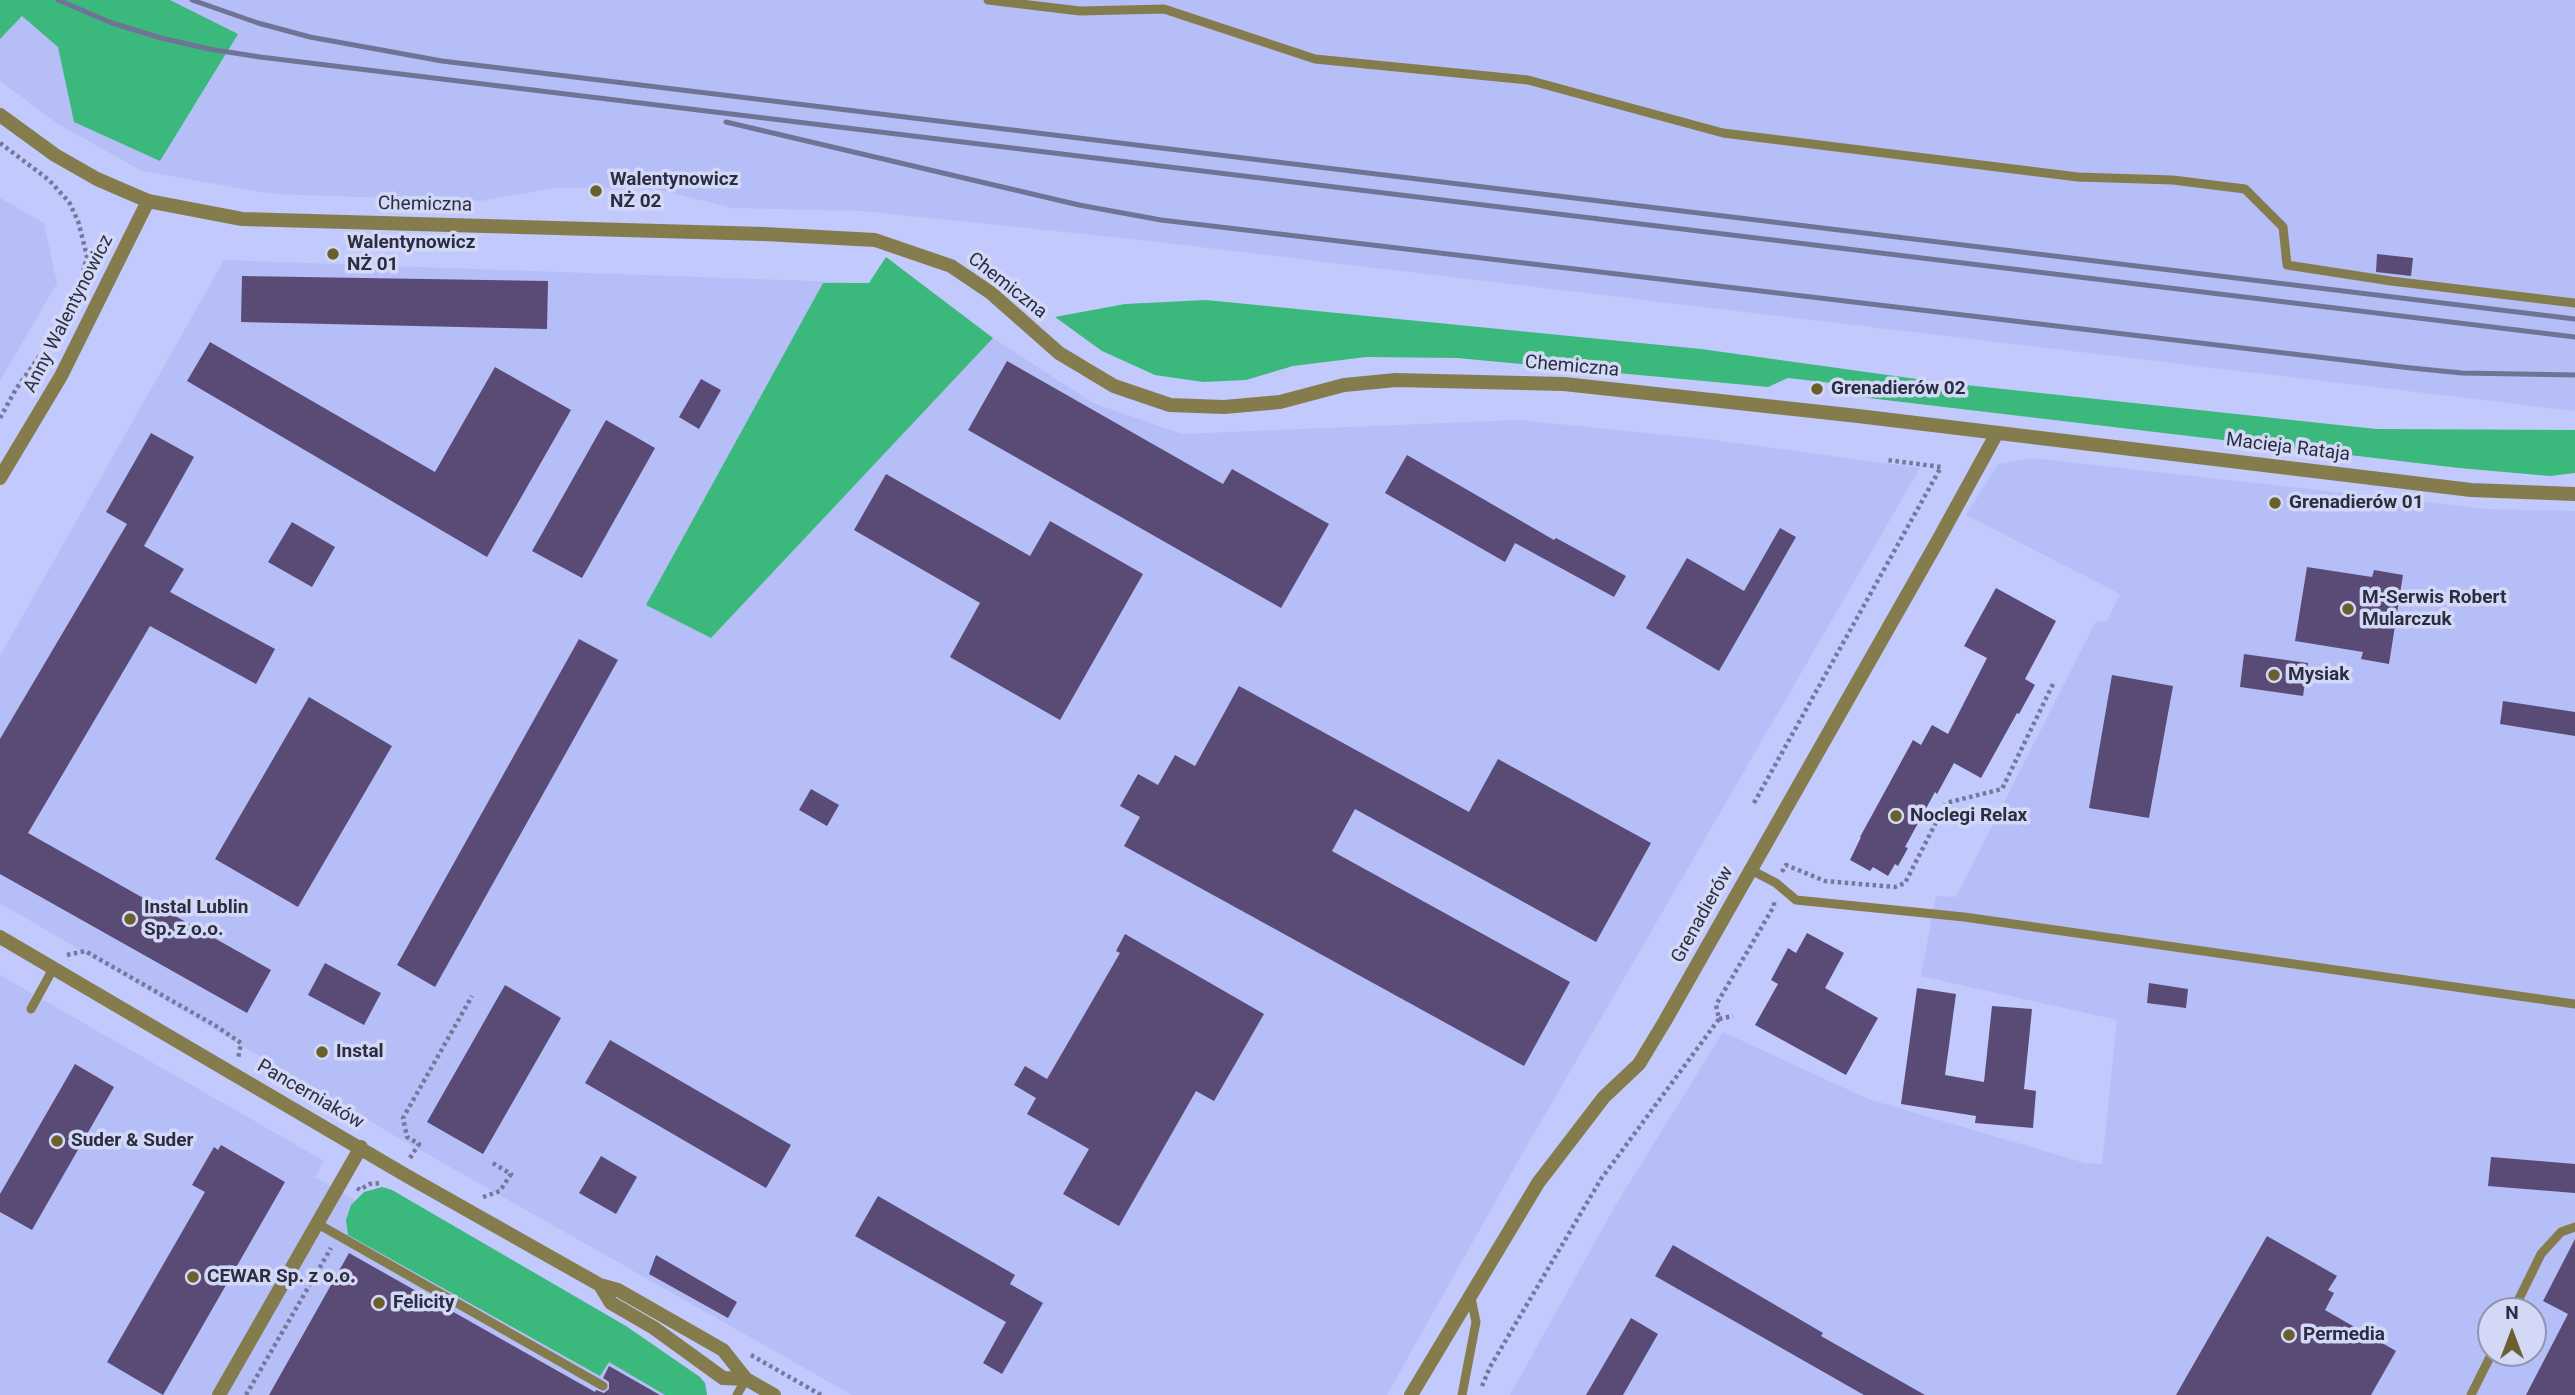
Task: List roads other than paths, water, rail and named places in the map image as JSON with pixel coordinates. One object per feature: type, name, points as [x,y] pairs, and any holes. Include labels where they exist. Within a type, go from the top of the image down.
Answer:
[{"type":"street","name":"Chemiczna","points":[[0,115],[55,155],[97,179],[148,201],[242,219],[764,234],[875,240],[951,266],[991,293],[1059,353],[1114,386],[1170,405],[1224,407],[1280,402],[1344,385],[1396,380],[1489,380],[1564,384],[1997,433]]},
{"type":"street","name":"Anny Walentynowicz","points":[[0,478],[61,376],[148,201]]},
{"type":"street","name":"Macieja Rataja","points":[[1997,433],[2471,490],[2575,494]]},
{"type":"street","name":"Grenadierów","points":[[1411,1395],[1538,1183],[1604,1097],[1639,1063],[1997,433]]},
{"type":"street","name":"Pancerniaków","points":[[0,937],[55,961],[361,1147],[600,1285],[618,1290],[723,1350],[746,1379],[774,1395]]},
{"type":"street","points":[[219,1395],[361,1147]]},
{"type":"street","name":"Pancerniaków","points":[[600,1285],[611,1303],[654,1328],[723,1378],[746,1379]]},
{"type":"lane","points":[[988,0],[1080,11],[1164,9],[1315,59],[1528,80],[1723,133],[2078,177],[2173,180],[2245,189],[2283,227],[2287,265],[2575,303]]},
{"type":"lane","points":[[1751,870],[1776,883],[1796,900],[1984,920],[2575,1004]]},
{"type":"lane","points":[[31,1009],[55,961]]},
{"type":"lane","points":[[318,1224],[603,1386]]},
{"type":"lane","points":[[2521,1297],[2541,1254],[2561,1232],[2575,1227]]},
{"type":"lane","points":[[1462,1395],[1476,1322],[1471,1298]]},
{"type":"lane","points":[[2471,1395],[2485,1367]]},
{"type":"lane","points":[[737,1395],[746,1379]]},
{"type":"railway","points":[[58,0],[112,23],[161,38],[260,57],[2575,337]]},
{"type":"railway","points":[[192,0],[258,23],[310,37],[442,61],[2575,319]]},
{"type":"railway","points":[[726,122],[1079,205],[1161,220],[2411,368],[2462,373],[2575,375]]},
{"type":"place","name":"Walentynowicz NŻ 02","points":[[596,191]]},
{"type":"place","name":"Walentynowicz NŻ 01","points":[[333,254]]},
{"type":"place","name":"Grenadierów 02","points":[[1817,389]]},
{"type":"place","name":"Grenadierów 01","points":[[2275,503]]},
{"type":"place","name":"M-Serwis Robert Mularczuk","points":[[2348,609]]},
{"type":"place","name":"Mysiak","points":[[2274,675]]},
{"type":"place","name":"Noclegi Relax","points":[[1896,816]]},
{"type":"place","name":"Instal Lublin Sp. z o.o.","points":[[130,919]]},
{"type":"place","name":"Instal","points":[[322,1052]]},
{"type":"place","name":"Suder & Suder","points":[[57,1141]]},
{"type":"place","name":"CEWAR Sp. z o.o.","points":[[193,1277]]},
{"type":"place","name":"Felicity","points":[[379,1303]]},
{"type":"place","name":"Permedia","points":[[2289,1335]]}]
